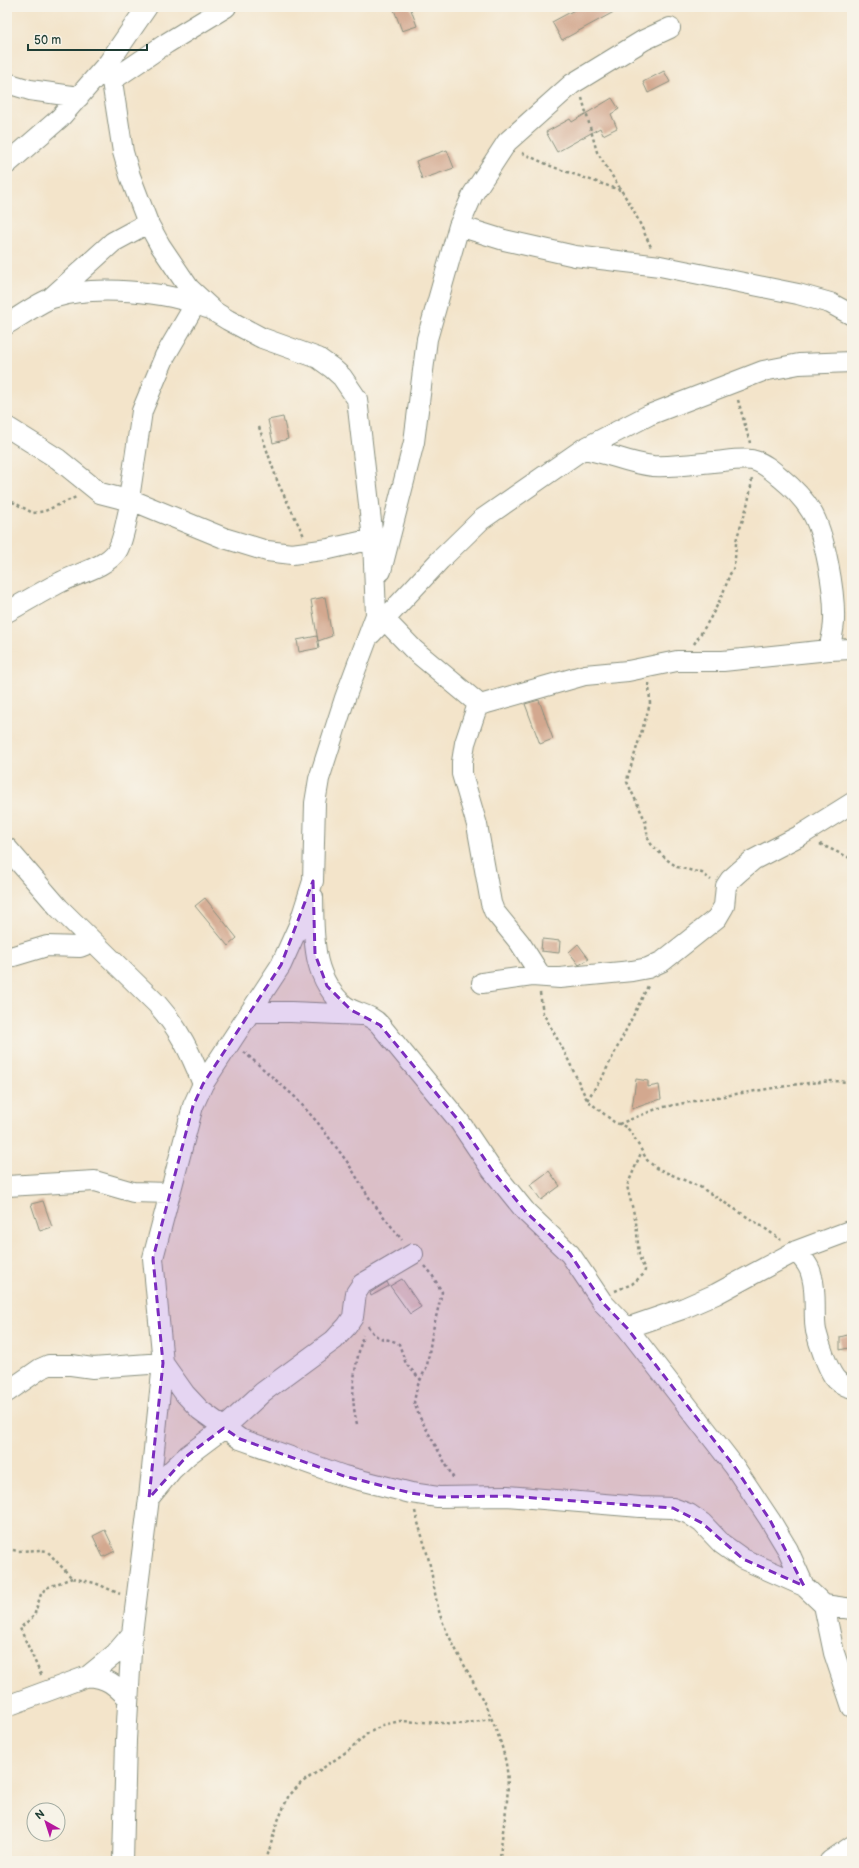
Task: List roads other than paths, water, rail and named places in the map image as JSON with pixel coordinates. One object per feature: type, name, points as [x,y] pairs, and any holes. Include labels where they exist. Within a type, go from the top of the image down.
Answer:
[{"type":"street","points":[[147,7],[110,72],[123,152],[130,176],[148,223],[160,246],[189,288],[204,306]]},
{"type":"street","points":[[7,164],[60,118],[79,97],[110,72],[167,43],[226,7]]},
{"type":"street","points":[[376,592],[414,442],[427,339],[459,226],[473,194],[507,142],[549,103],[577,80],[644,40],[670,28]]},
{"type":"street","points":[[7,84],[30,90],[79,97]]},
{"type":"street","points":[[7,324],[50,298],[113,242],[148,223]]},
{"type":"street","points":[[459,226],[504,240],[575,256],[660,266],[798,294],[830,303],[852,316]]},
{"type":"street","points":[[50,298],[72,293],[101,291],[165,295],[204,306],[262,338],[318,358],[342,377],[356,399],[373,539],[376,615],[370,635],[345,698],[319,779],[315,803],[313,881],[315,954],[324,981],[333,993],[351,1010],[376,1020],[459,1121],[492,1170],[526,1212],[570,1254],[603,1303],[627,1328],[734,1466],[774,1526],[788,1550],[804,1586]]},
{"type":"street","points":[[7,612],[61,582],[110,558],[121,543],[130,500],[142,411],[165,356],[204,306]]},
{"type":"street","points":[[370,635],[440,560],[481,520],[583,449],[649,415],[763,371],[799,364],[852,362]]},
{"type":"street","points":[[7,427],[58,459],[100,493],[130,500],[224,538],[267,551],[292,554],[373,539]]},
{"type":"street","points":[[583,449],[598,451],[637,464],[652,466],[668,467],[734,460],[753,460],[773,471],[794,489],[812,512],[819,529],[826,556],[832,591],[834,620],[829,650]]},
{"type":"street","points":[[384,620],[414,650],[478,704],[487,704],[585,675],[628,671],[677,661],[723,661],[852,649]]},
{"type":"street","points":[[478,704],[465,744],[462,774],[476,825],[491,903],[494,911],[520,943],[541,976]]},
{"type":"street","points":[[482,983],[532,976],[560,978],[632,971],[648,968],[663,961],[717,918],[724,906],[724,892],[730,880],[753,860],[801,834],[852,803]]},
{"type":"street","points":[[7,848],[59,908],[171,1019],[181,1034],[203,1084]]},
{"type":"street","points":[[123,1861],[128,1698],[132,1634],[149,1498],[163,1363],[153,1258],[193,1106],[203,1084],[252,1012],[281,965],[298,925],[313,881]]},
{"type":"street","points":[[7,958],[47,946],[80,948],[93,942]]},
{"type":"street","points":[[252,1012],[291,1012],[365,1016]]},
{"type":"street","points":[[7,1186],[95,1181],[133,1192],[170,1193]]},
{"type":"street","points":[[627,1328],[682,1309],[716,1294],[796,1251],[852,1230]]},
{"type":"street","points":[[796,1251],[806,1263],[812,1275],[816,1331],[828,1364],[835,1378],[844,1385],[852,1388]]},
{"type":"street","points":[[149,1498],[172,1470],[224,1428],[263,1392],[334,1340],[353,1317],[356,1293],[362,1284],[413,1254]]},
{"type":"street","points":[[7,1392],[40,1369],[49,1366],[71,1365],[93,1368],[163,1363]]},
{"type":"street","points":[[163,1363],[185,1394],[200,1410],[240,1439],[344,1476],[411,1493],[438,1497],[507,1496],[640,1507],[673,1508],[689,1514],[702,1523],[722,1544],[743,1559],[804,1586],[824,1605],[834,1653],[852,1707]]},
{"type":"street","points":[[204,1443],[240,1439]]},
{"type":"street","points":[[824,1605],[852,1609]]},
{"type":"street","points":[[7,1706],[88,1676],[115,1654],[132,1634]]},
{"type":"street","points":[[88,1676],[101,1677],[108,1680],[128,1698]]},
{"type":"street","points":[[830,1861],[852,1846]]}]
